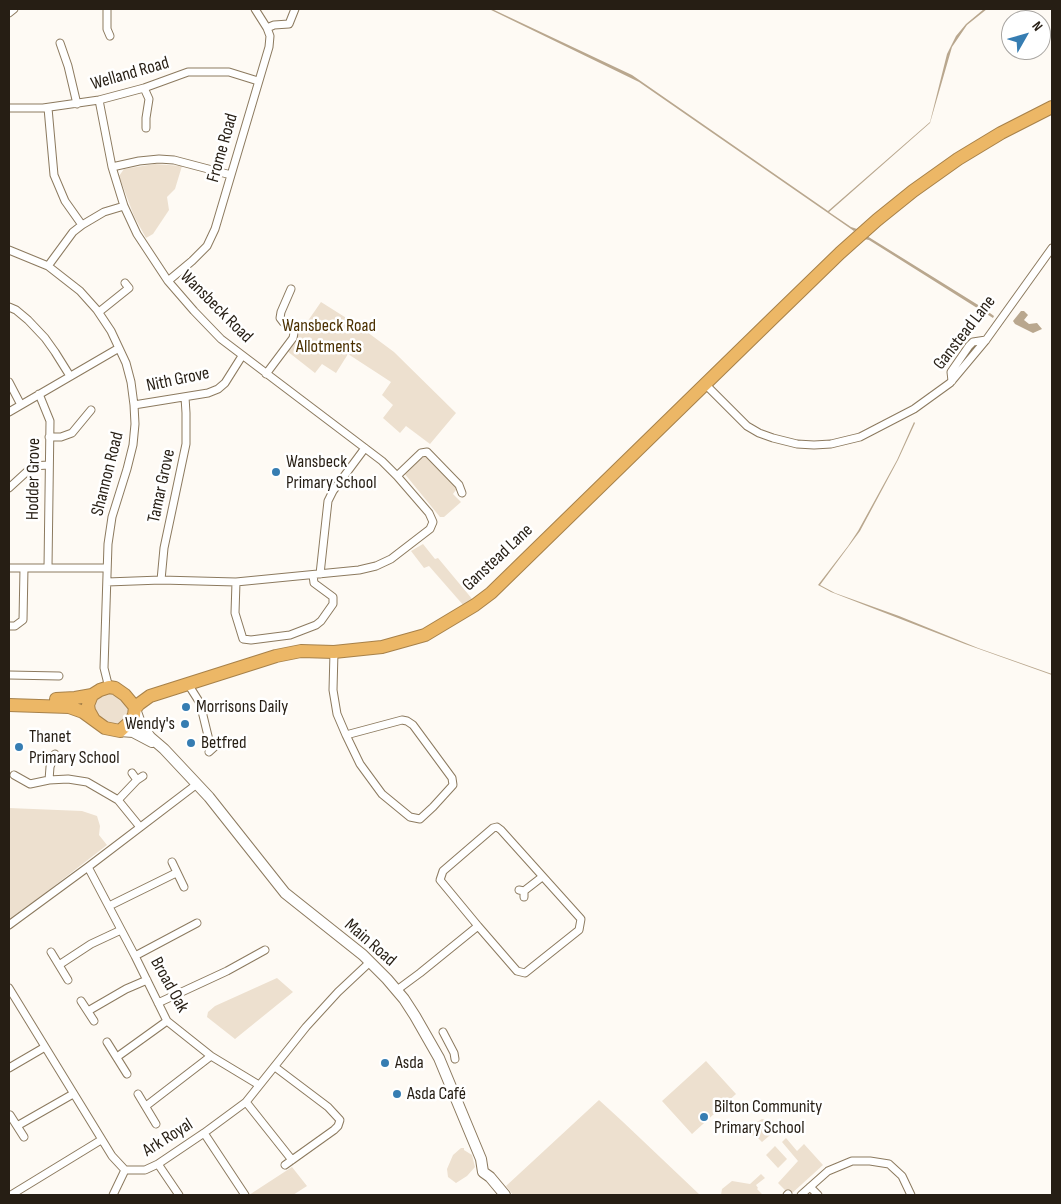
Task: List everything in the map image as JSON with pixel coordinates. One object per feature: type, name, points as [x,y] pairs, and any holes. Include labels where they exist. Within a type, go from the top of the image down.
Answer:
[{"type":"highway","name":"Ganstead Lane","points":[[135,709],[138,704],[150,696],[276,656],[301,652],[334,652],[382,647],[425,634],[475,605],[491,593],[840,253],[897,204],[937,174],[979,146],[1052,107]]},
{"type":"highway","points":[[9,697],[63,699],[93,695],[103,688],[119,691],[131,700],[135,709],[130,723],[120,731],[110,730],[83,712],[69,707],[9,705]]},
{"type":"highway","name":"Ganstead Lane","points":[[119,691],[150,696]]},
{"type":"highway","points":[[93,695],[88,708],[94,720]]},
{"type":"main road","name":"Main Road","points":[[135,709],[150,737],[197,784],[285,894],[370,962],[397,990],[416,1016],[434,1047],[481,1159],[484,1172],[505,1195]]},
{"type":"main road","name":"Main Road","points":[[120,731],[137,734],[164,749]]},
{"type":"street","points":[[9,13],[14,9]]},
{"type":"street","points":[[107,9],[106,28],[110,36]]},
{"type":"street","points":[[255,9],[267,28],[274,25],[289,24],[295,9]]},
{"type":"street","name":"Frome Road","points":[[168,281],[207,246],[215,229],[269,47],[270,36],[267,28]]},
{"type":"street","points":[[60,43],[68,66],[77,104]]},
{"type":"street","name":"Welland Road","points":[[9,108],[48,108],[99,100],[144,88],[188,72],[228,72],[258,81]]},
{"type":"street","points":[[144,88],[149,99],[146,128]]},
{"type":"street","name":"Wansbeck Road","points":[[99,100],[112,167],[124,206],[138,234],[168,281],[210,328],[242,356],[382,461],[429,514],[432,522],[430,529],[391,559],[376,566],[359,570],[236,582],[161,580],[107,582]]},
{"type":"street","points":[[48,108],[54,175],[65,200],[82,224]]},
{"type":"street","points":[[112,167],[139,161],[174,160],[231,175]]},
{"type":"street","points":[[48,266],[73,232],[82,224],[104,212],[124,206]]},
{"type":"street","name":"Ganstead Lane","points":[[705,384],[753,430],[797,444],[814,445],[831,444],[860,436],[914,409],[952,381],[986,340],[1052,248]]},
{"type":"street","name":"Shannon Road","points":[[9,250],[48,266],[80,291],[99,312],[111,331],[126,363],[134,405],[133,446],[112,517],[108,544],[104,673],[93,695]]},
{"type":"street","points":[[99,312],[129,288],[125,283]]},
{"type":"street","points":[[266,374],[293,338],[294,333],[292,329],[282,322],[280,318],[291,288]]},
{"type":"street","points":[[9,307],[28,320],[45,338],[70,376]]},
{"type":"street","points":[[9,412],[119,348]]},
{"type":"street","name":"Nith Grove","points":[[134,405],[185,397],[218,389],[225,383],[242,356]]},
{"type":"street","points":[[9,382],[21,405]]},
{"type":"street","name":"Hodder Grove","points":[[39,394],[50,421],[48,567]]},
{"type":"street","name":"Tamar Grove","points":[[161,580],[164,548],[186,444],[185,397]]},
{"type":"street","points":[[49,437],[62,437],[72,433],[91,410]]},
{"type":"street","points":[[236,582],[235,613],[244,638],[251,640],[290,635],[322,622],[333,604],[333,597],[314,583],[328,501],[333,491],[365,448]]},
{"type":"street","points":[[397,476],[421,454],[427,452],[459,485],[462,493]]},
{"type":"street","points":[[9,488],[33,466],[48,465]]},
{"type":"street","points":[[9,568],[108,568]]},
{"type":"street","points":[[9,626],[15,626],[23,620],[24,568]]},
{"type":"street","points":[[334,652],[333,690],[337,714],[346,735],[360,764],[382,794],[410,817],[420,819],[452,785],[452,778],[413,725],[407,721],[402,720],[346,735]]},
{"type":"street","points":[[104,673],[108,684],[119,691]]},
{"type":"street","points":[[9,674],[50,678],[59,676]]},
{"type":"street","points":[[188,684],[200,703],[209,740],[218,744],[209,752]]},
{"type":"street","points":[[50,780],[50,767],[56,751]]},
{"type":"street","points":[[14,775],[30,784],[68,779],[86,782],[118,800],[140,828]]},
{"type":"street","points":[[118,800],[137,776]]},
{"type":"street","points":[[9,925],[197,784]]},
{"type":"street","points":[[497,827],[581,919],[579,930],[526,973],[517,971],[478,926],[440,880],[443,871],[493,828],[497,827]]},
{"type":"street","points":[[172,862],[184,886]]},
{"type":"street","name":"Broad Oak","points":[[88,867],[167,1021],[211,1056],[259,1084]]},
{"type":"street","points":[[109,906],[176,873]]},
{"type":"street","points":[[522,892],[542,877]]},
{"type":"street","points":[[135,956],[192,923]]},
{"type":"street","points":[[397,990],[478,926]]},
{"type":"street","points":[[59,965],[91,944],[121,930]]},
{"type":"street","points":[[158,1003],[254,953],[265,950]]},
{"type":"street","points":[[51,952],[68,980]]},
{"type":"street","name":"Ark Royal","points":[[9,988],[112,1156],[125,1170],[145,1170],[158,1164],[246,1102],[292,1044],[338,992],[370,962]]},
{"type":"street","points":[[88,1011],[126,988],[147,980]]},
{"type":"street","points":[[81,1001],[94,1021]]},
{"type":"street","points":[[117,1057],[167,1021]]},
{"type":"street","points":[[442,1032],[454,1053],[455,1059]]},
{"type":"street","points":[[108,1042],[127,1074]]},
{"type":"street","points":[[9,1068],[45,1047]]},
{"type":"street","points":[[146,1106],[211,1056]]},
{"type":"street","points":[[275,1066],[328,1107],[340,1120],[334,1130],[286,1165]]},
{"type":"street","points":[[17,1126],[73,1094]]},
{"type":"street","points":[[138,1094],[156,1124]]},
{"type":"street","points":[[246,1102],[292,1160]]},
{"type":"street","points":[[10,1115],[24,1137]]},
{"type":"street","points":[[204,1133],[246,1194]]},
{"type":"street","points":[[10,1194],[101,1140]]},
{"type":"street","points":[[801,1195],[823,1174],[852,1161],[889,1164],[902,1176],[911,1195]]},
{"type":"street","points":[[158,1164],[179,1195]]},
{"type":"street","points":[[114,1195],[125,1170]]},
{"type":"street","points":[[810,1187],[818,1195]]},
{"type":"green space","points":[[155,164],[182,166],[175,189],[167,197],[169,210],[153,234],[146,238],[134,216],[119,176],[124,169]]},
{"type":"green space","name":"Wansbeck Road Allotments","points":[[321,302],[359,326],[394,352],[456,413],[430,444],[406,426],[400,433],[383,418],[393,405],[382,395],[391,382],[348,354],[336,373],[322,364],[315,373],[287,351]]},
{"type":"green space","points":[[423,456],[429,457],[458,487],[453,494],[461,502],[444,517],[440,517],[404,473]]},
{"type":"green space","points":[[423,544],[435,559],[438,558],[473,600],[464,606],[429,566],[424,568],[411,551]]},
{"type":"green space","points":[[104,692],[118,694],[130,708],[123,725],[101,721],[93,710],[96,699]]},
{"type":"green space","points":[[9,808],[82,811],[97,816],[100,826],[99,835],[107,845],[9,921]]},
{"type":"green space","points":[[277,978],[293,992],[235,1039],[207,1017],[208,1012],[215,1006]]},
{"type":"green space","points":[[706,1061],[736,1094],[692,1134],[662,1101]]},
{"type":"green space","points":[[599,1100],[700,1195],[513,1195],[506,1186]]},
{"type":"green space","points":[[762,1119],[767,1120],[775,1131],[762,1142],[749,1131]]},
{"type":"green space","points":[[786,1138],[797,1151],[804,1144],[823,1165],[790,1195],[778,1183],[798,1161],[782,1142]]},
{"type":"green space","points":[[775,1146],[787,1159],[778,1168],[766,1155]]},
{"type":"green space","points":[[461,1148],[464,1148],[464,1150],[472,1155],[475,1167],[467,1176],[456,1183],[448,1177],[447,1169],[453,1155]]},
{"type":"green space","points":[[292,1167],[307,1186],[293,1195],[249,1195]]},
{"type":"green space","points":[[761,1174],[765,1178],[756,1185],[763,1195],[721,1195],[722,1189],[732,1181],[750,1184]]},
{"type":"shaded area","points":[[489,9],[632,75],[828,211],[930,122],[947,54],[956,36],[966,24],[984,9],[987,9],[967,25],[952,47],[930,123],[829,212],[857,229],[854,231],[639,82]]},
{"type":"shaded area","points":[[867,236],[983,308],[994,316],[993,318],[869,240],[864,239]]},
{"type":"shaded area","points":[[1021,311],[1028,315],[1024,320],[1029,324],[1037,323],[1042,329],[1033,333],[1015,324],[1013,321]]},
{"type":"shaded area","points":[[914,422],[898,460],[860,531],[820,585],[835,593],[1052,675],[965,644],[831,592],[818,585],[858,531],[897,460]]},
{"type":"place","name":"Wansbeck Primary School","points":[[276,472]]},
{"type":"place","name":"Morrisons Daily","points":[[186,707]]},
{"type":"place","name":"Wendy's","points":[[185,724]]},
{"type":"place","name":"Betfred","points":[[191,743]]},
{"type":"place","name":"Thanet Primary School","points":[[19,747]]},
{"type":"place","name":"Asda","points":[[385,1063]]},
{"type":"place","name":"Asda Café","points":[[397,1094]]},
{"type":"place","name":"Bilton Community Primary School","points":[[704,1117]]}]
